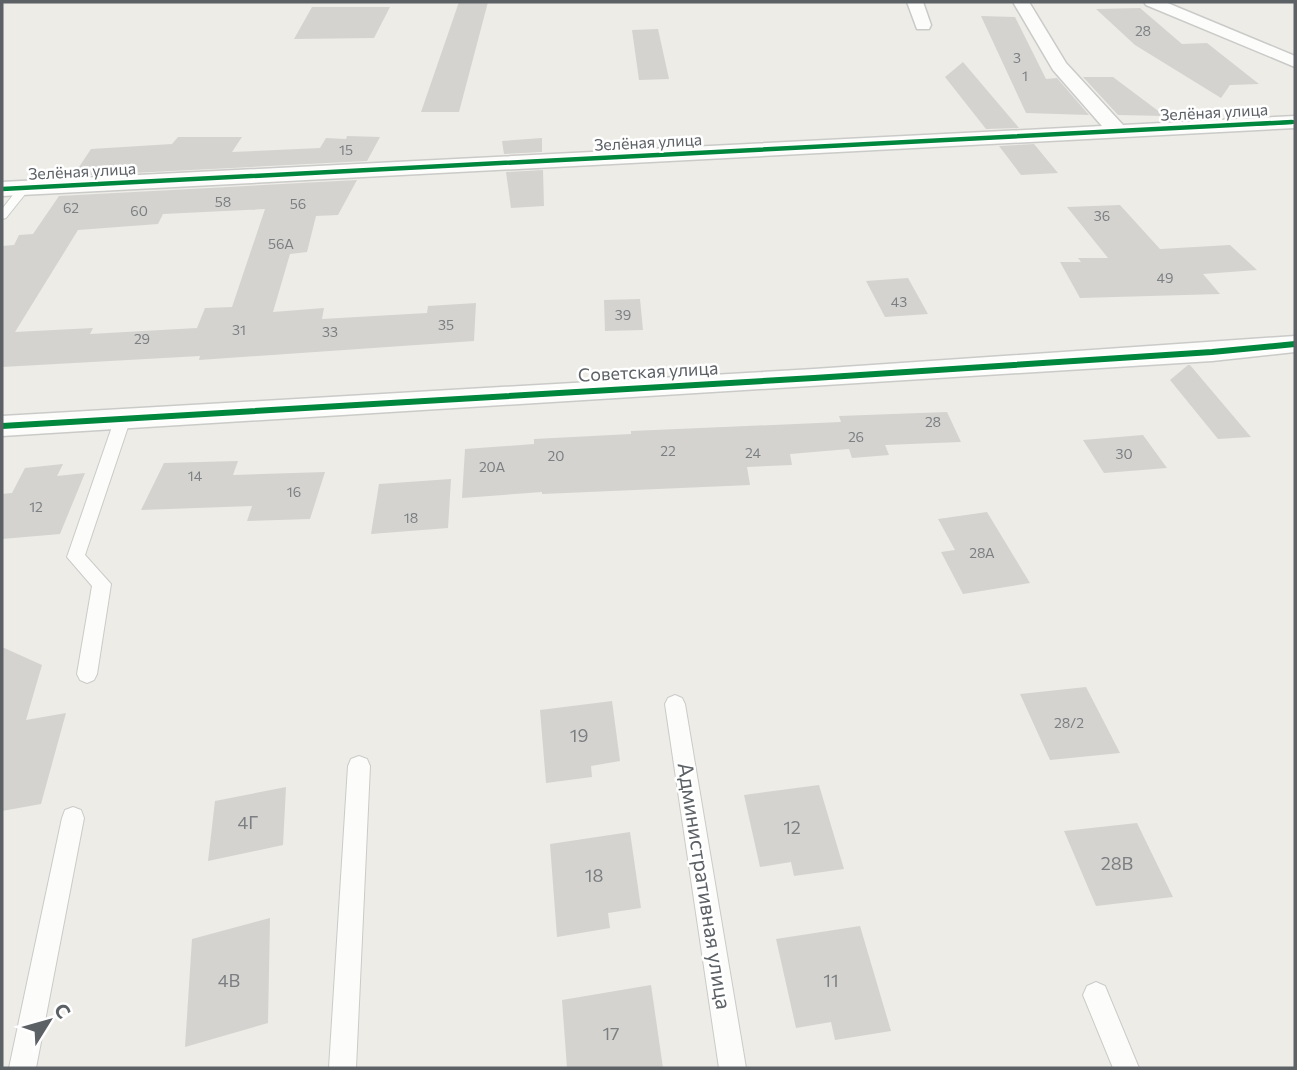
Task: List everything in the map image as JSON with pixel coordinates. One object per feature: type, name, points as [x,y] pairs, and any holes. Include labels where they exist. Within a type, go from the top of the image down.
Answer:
[{"type":"street","points":[[915,2],[923,25]]},
{"type":"street","points":[[1021,2],[1059,66],[1118,131]]},
{"type":"street","points":[[1152,2],[1295,62]]},
{"type":"street","name":"Зелёная улица","points":[[2,188],[1295,122]]},
{"type":"street","name":"Советская улица","points":[[2,426],[800,379],[1212,352],[1295,344]]},
{"type":"lane","points":[[2,216],[24,188]]},
{"type":"lane","points":[[87,674],[103,584],[76,557],[123,418]]},
{"type":"lane","name":"Административная улица","points":[[675,704],[733,1068]]},
{"type":"lane","points":[[342,1068],[359,766]]},
{"type":"lane","points":[[22,1068],[73,818]]},
{"type":"lane","points":[[1096,995],[1126,1068]]},
{"type":"building","points":[[459,2],[488,2],[459,112],[421,112]]},
{"type":"building","points":[[312,7],[390,7],[374,38],[294,39]]},
{"type":"building","points":[[1140,8],[1182,44],[1207,43],[1259,84],[1230,85],[1221,98],[1135,45],[1096,9]]},
{"type":"building","points":[[981,16],[1015,17],[1046,79],[1057,78],[1089,115],[1026,113]]},
{"type":"building","points":[[658,29],[669,79],[639,80],[632,30]]},
{"type":"building","points":[[963,62],[1019,128],[986,129],[945,77]]},
{"type":"building","points":[[1083,77],[1113,77],[1165,116],[1118,115]]},
{"type":"building","points":[[347,136],[380,137],[367,161],[73,176],[91,149],[172,144],[178,137],[242,137],[232,152],[320,148],[326,138],[346,139]]},
{"type":"building","points":[[542,138],[542,152],[504,154],[502,141]]},
{"type":"building","points":[[1034,144],[1058,173],[1021,175],[999,146]]},
{"type":"building","points":[[543,170],[544,206],[511,208],[506,172]]},
{"type":"building","points":[[357,180],[338,215],[316,216],[307,252],[290,254],[273,312],[324,308],[322,319],[427,313],[428,306],[476,303],[474,341],[199,360],[200,356],[2,367],[2,246],[14,245],[19,235],[33,234],[59,196]],"holes":[[[265,209],[232,307],[205,308],[197,328],[90,334],[93,328],[15,332],[78,230],[158,224],[163,214]]]},
{"type":"building","points":[[1120,205],[1160,249],[1230,245],[1257,270],[1203,274],[1220,294],[1080,298],[1060,262],[1081,262],[1078,258],[1108,258],[1067,207]]},
{"type":"building","points":[[908,278],[928,314],[885,317],[866,281]]},
{"type":"building","points":[[640,299],[643,330],[605,331],[604,300]]},
{"type":"building","points":[[1188,365],[1251,437],[1218,439],[1170,380]]},
{"type":"building","points":[[947,412],[961,442],[885,445],[889,455],[852,458],[849,449],[790,454],[792,465],[747,467],[750,485],[542,492],[462,498],[465,449],[534,444],[534,439],[631,434],[631,431],[841,422],[839,416]]},
{"type":"building","points":[[1143,435],[1167,468],[1104,473],[1083,440]]},
{"type":"building","points":[[238,461],[233,475],[325,472],[310,519],[247,521],[252,506],[141,510],[164,463]]},
{"type":"building","points":[[63,464],[57,476],[85,473],[60,534],[2,539],[2,494],[12,493],[25,468]]},
{"type":"building","points":[[451,479],[448,528],[371,534],[379,484]]},
{"type":"building","points":[[987,512],[1030,583],[963,594],[941,552],[955,550],[938,519]]},
{"type":"building","points":[[2,647],[42,665],[26,720],[66,713],[41,804],[2,811]]},
{"type":"building","points":[[1086,687],[1120,753],[1050,760],[1020,694]]},
{"type":"building","points":[[612,701],[620,761],[591,766],[592,777],[546,783],[540,710]]},
{"type":"building","points":[[819,785],[844,869],[794,876],[791,862],[760,867],[744,795]]},
{"type":"building","points":[[286,787],[283,845],[208,861],[215,801]]},
{"type":"building","points":[[1137,823],[1173,897],[1096,906],[1064,831]]},
{"type":"building","points":[[630,832],[641,908],[608,913],[610,928],[557,937],[550,844]]},
{"type":"building","points":[[270,918],[268,1023],[185,1047],[192,939]]},
{"type":"building","points":[[860,926],[891,1031],[835,1040],[831,1022],[796,1028],[776,939]]},
{"type":"building","points":[[651,985],[663,1068],[567,1068],[562,1000]]},
{"type":"cycle path","points":[[2,189],[1295,122]]},
{"type":"cycle path","points":[[2,426],[814,378],[1212,352],[1295,344]]}]
